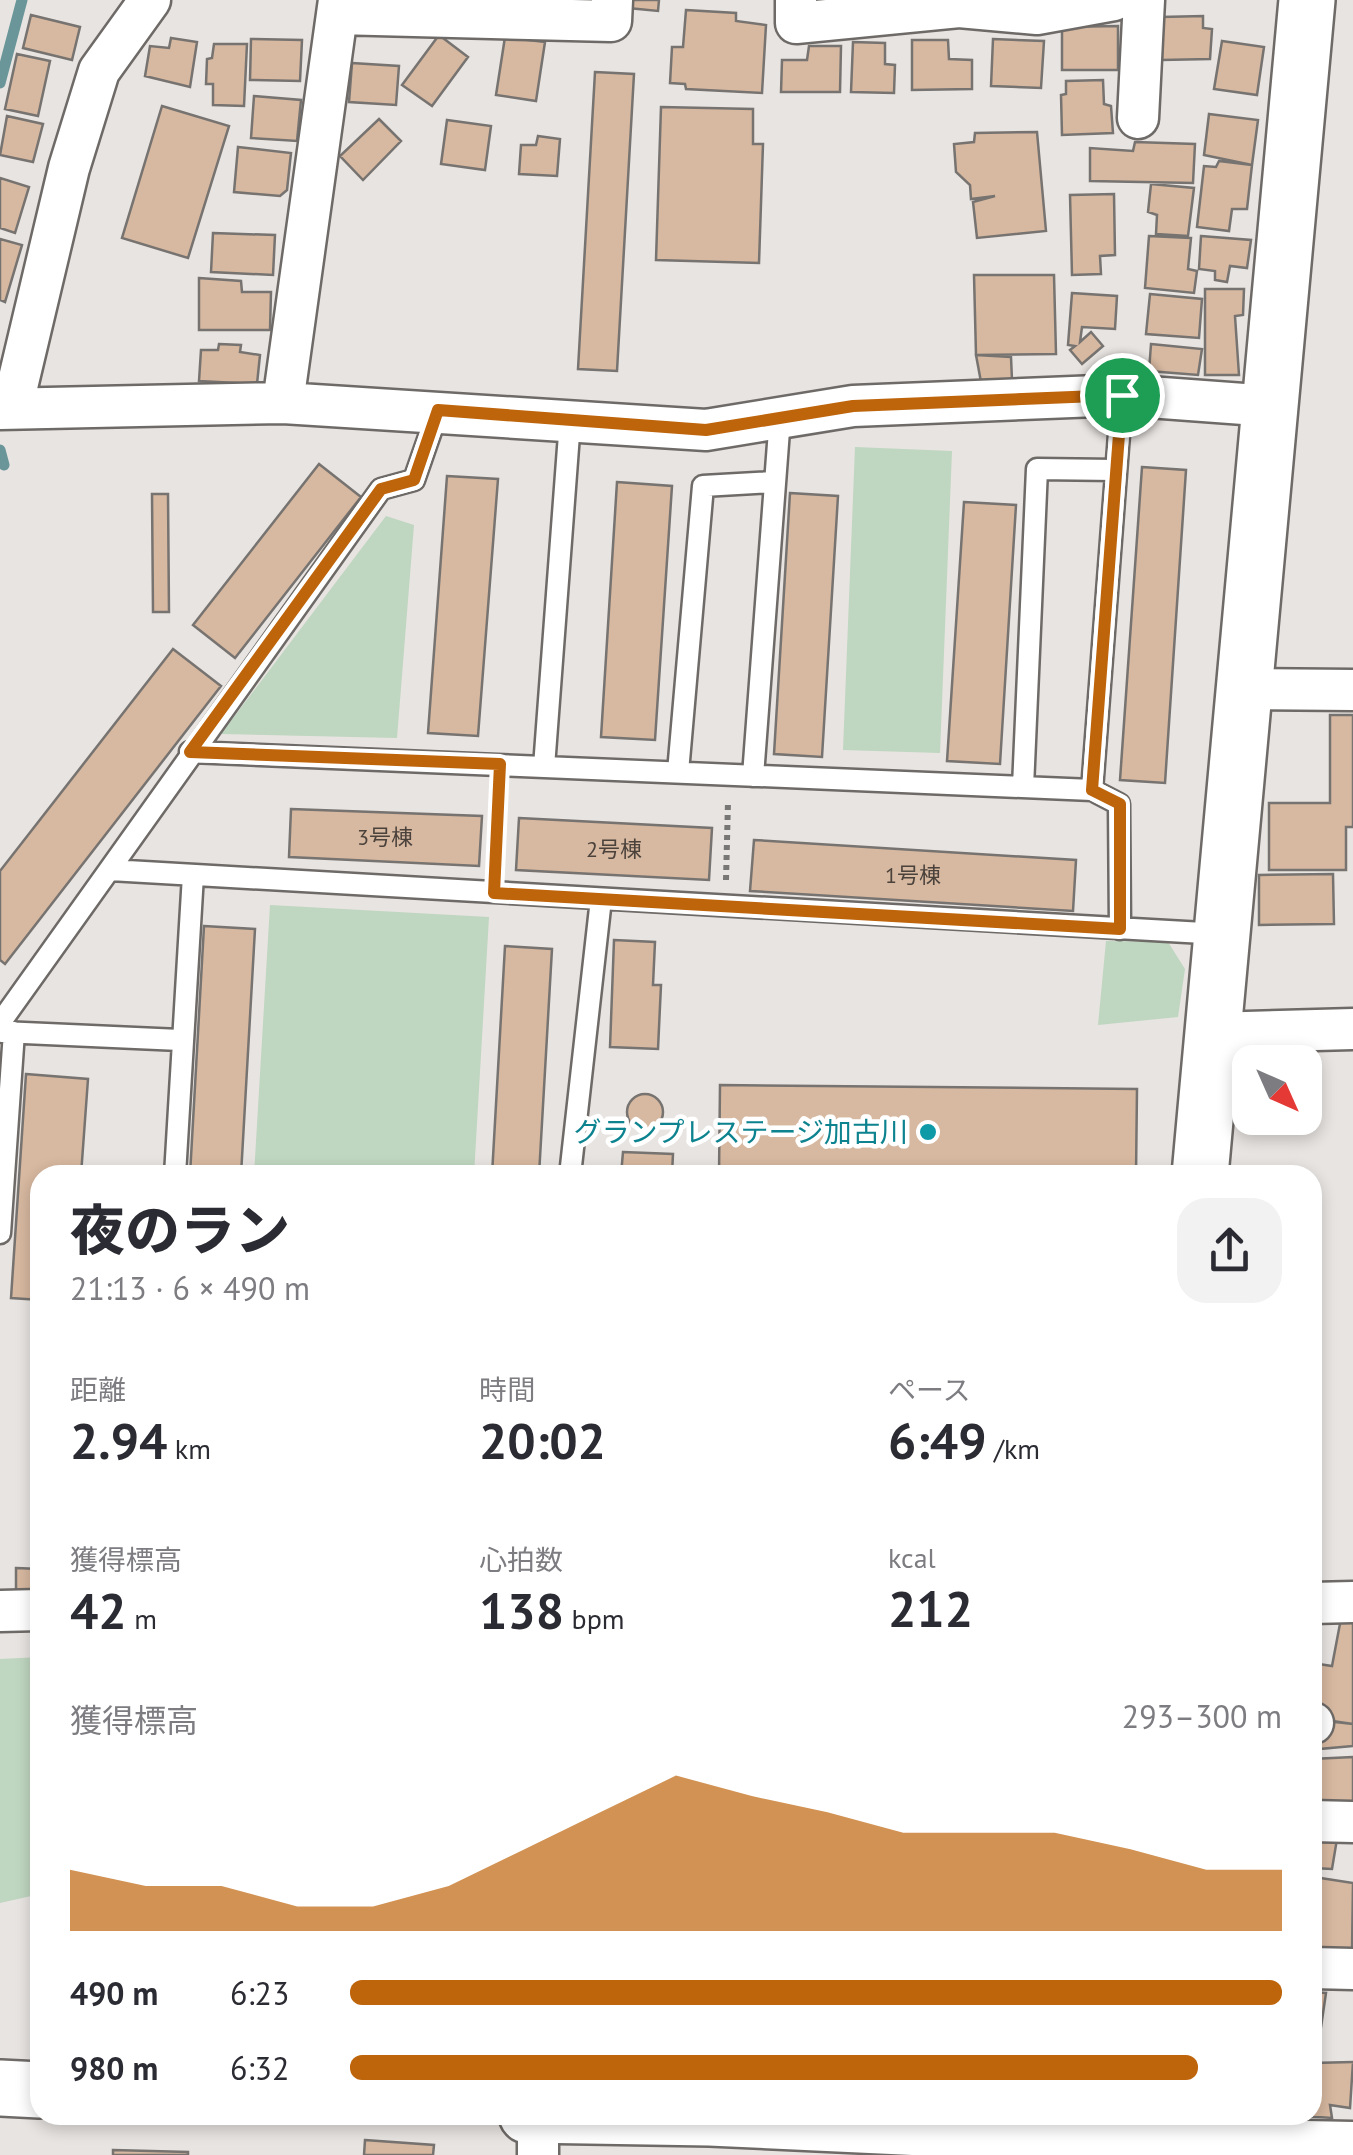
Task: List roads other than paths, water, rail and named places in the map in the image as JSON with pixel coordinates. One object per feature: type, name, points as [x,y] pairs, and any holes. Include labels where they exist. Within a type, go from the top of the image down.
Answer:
[{"type":"street","points":[[150,0],[99,71],[69,168],[6,408],[283,403],[706,430],[853,406],[1122,395],[1272,406]]},
{"type":"street","points":[[283,403],[338,7],[611,21],[612,0]]},
{"type":"street","points":[[796,0],[796,23],[959,4],[1038,14],[1114,0]]},
{"type":"street","points":[[1138,118],[1144,0]]},
{"type":"street","points":[[1201,1165],[1307,0]]},
{"type":"street","points":[[1246,689],[1353,690]]},
{"type":"street","points":[[1212,1032],[1353,1028]]},
{"type":"street","points":[[1322,1603],[1353,1602]]},
{"type":"street","points":[[0,1611],[30,1610]]},
{"type":"street","points":[[1322,1821],[1353,1822]]},
{"type":"street","points":[[1322,1968],[1353,1970]]},
{"type":"street","points":[[0,2088],[30,2090]]},
{"type":"street","points":[[881,2125],[1353,2142]]},
{"type":"lane","points":[[1092,790],[1122,395]]},
{"type":"lane","points":[[0,1233],[5,1029],[190,752],[381,489],[414,480],[438,410]]},
{"type":"lane","points":[[753,776],[780,417]]},
{"type":"lane","points":[[544,767],[570,421]]},
{"type":"lane","points":[[1023,787],[1037,469],[1115,470]]},
{"type":"lane","points":[[678,772],[703,486],[773,482]]},
{"type":"lane","points":[[190,752],[1092,790],[1120,804],[1120,929]]},
{"type":"lane","points":[[110,870],[1223,934]]},
{"type":"lane","points":[[175,1165],[193,875]]},
{"type":"lane","points":[[571,1165],[601,898]]},
{"type":"lane","points":[[5,1029],[180,1040]]},
{"type":"waterway","points":[[0,83],[22,0]]},
{"type":"waterway","points":[[0,450],[4,465]]},
{"type":"place","name":"グランプレステージ加古川","points":[[928,1132]]}]
